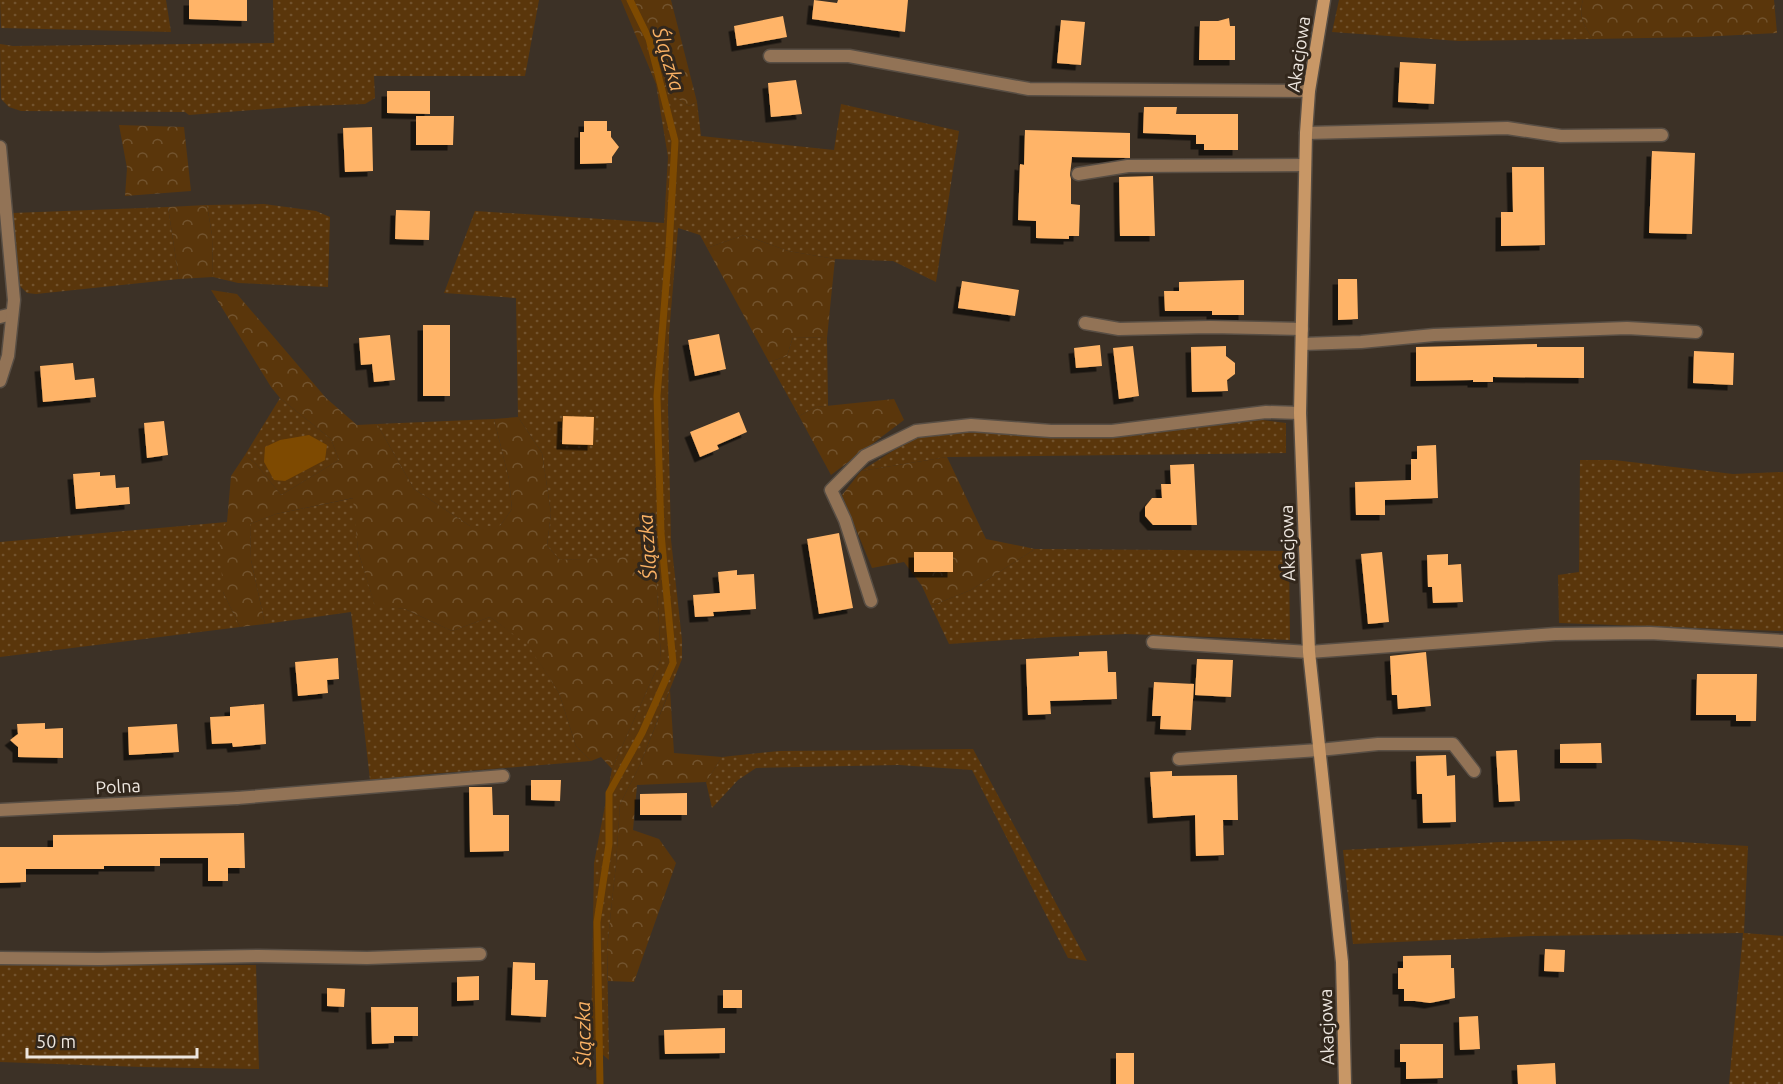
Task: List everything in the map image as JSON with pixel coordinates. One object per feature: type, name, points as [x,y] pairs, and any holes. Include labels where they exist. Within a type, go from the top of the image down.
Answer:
[{"type":"street","name":"Akacjowa","points":[[1324,0],[1309,92],[1306,133],[1300,413],[1309,652],[1342,962],[1346,1084]]},
{"type":"street","points":[[770,56],[849,56],[1029,89],[1309,92]]},
{"type":"street","points":[[1306,133],[1507,128],[1561,136],[1662,135]]},
{"type":"street","points":[[0,147],[14,300],[6,315],[8,356],[0,381]]},
{"type":"street","points":[[1078,174],[1128,166],[1305,165]]},
{"type":"street","points":[[1085,323],[1119,329],[1210,327],[1302,329]]},
{"type":"street","points":[[1302,344],[1361,342],[1434,335],[1627,328],[1696,332]]},
{"type":"street","points":[[871,602],[845,520],[831,490],[865,456],[916,431],[971,424],[1051,431],[1113,431],[1266,412],[1300,413]]},
{"type":"street","points":[[1153,642],[1309,652],[1556,634],[1650,633],[1783,641]]},
{"type":"street","points":[[1179,759],[1378,744],[1453,744],[1474,771]]},
{"type":"street","name":"Polna","points":[[0,810],[237,798],[503,776]]},
{"type":"street","points":[[0,958],[260,956],[367,958],[480,954]]},
{"type":"green space","points":[[0,0],[166,0],[171,32],[1,28]]},
{"type":"green space","points":[[273,0],[539,0],[525,76],[374,76],[375,98],[365,104],[189,115],[185,112],[21,111],[9,107],[1,99],[0,44],[13,46],[274,43]]},
{"type":"green space","points":[[621,0],[671,0],[697,102],[689,106],[656,84]]},
{"type":"green space","points":[[1339,0],[1583,0],[1582,16],[1593,39],[1459,41],[1332,32]]},
{"type":"green space","points":[[1583,0],[1774,0],[1777,33],[1593,39],[1582,16]]},
{"type":"green space","points":[[656,84],[689,106],[697,102],[701,136],[834,150],[841,104],[959,131],[936,282],[893,261],[835,259],[788,251],[744,235],[707,248],[700,235],[678,228],[669,334],[668,409],[671,540],[682,659],[639,767],[620,804],[607,949],[609,1060],[591,1045],[594,863],[612,769],[661,659],[655,557],[560,560],[547,546],[551,513],[542,453],[518,417],[516,298],[444,293],[475,211],[664,223],[668,157]]},
{"type":"green space","points":[[119,125],[184,127],[191,191],[125,196],[127,168]]},
{"type":"green space","points":[[264,204],[316,211],[330,217],[328,287],[238,283],[213,277],[212,235],[207,205]]},
{"type":"green space","points":[[207,205],[212,235],[213,277],[179,279],[168,207]]},
{"type":"green space","points":[[168,207],[179,279],[36,294],[27,293],[19,285],[13,213]]},
{"type":"green space","points":[[744,235],[788,251],[835,259],[827,338],[793,337],[787,356],[769,362],[707,248]]},
{"type":"green space","points":[[211,290],[237,294],[326,398],[357,425],[377,424],[414,489],[470,526],[500,526],[512,509],[509,479],[494,419],[518,417],[542,453],[551,513],[547,546],[560,560],[655,556],[661,659],[612,769],[601,757],[591,761],[576,746],[559,693],[528,645],[490,617],[452,631],[405,609],[375,606],[358,551],[353,498],[276,514],[250,524],[251,560],[265,624],[240,627],[223,592],[219,534],[227,522],[231,476],[245,455],[256,464],[281,495],[339,460],[331,439],[280,398],[271,387]]},
{"type":"green space","points":[[793,337],[827,338],[828,406],[816,407],[799,416],[769,362],[787,356]]},
{"type":"green space","points":[[280,398],[331,439],[339,460],[281,495],[256,464],[245,455]]},
{"type":"green space","points":[[894,399],[904,420],[831,475],[799,416],[816,407]]},
{"type":"green space","points":[[494,419],[509,479],[512,509],[500,526],[470,526],[414,489],[377,424]]},
{"type":"green space","points":[[1262,420],[1286,423],[1286,453],[947,457],[861,471],[910,440],[935,433],[1010,432],[1112,436],[1137,435],[1235,421]]},
{"type":"green space","points":[[947,457],[986,539],[1035,549],[971,590],[931,606],[922,586],[904,562],[872,568],[842,495],[861,471]]},
{"type":"green space","points":[[1580,460],[1614,460],[1733,474],[1783,472],[1783,631],[1559,623],[1558,575],[1579,572]]},
{"type":"green space","points":[[354,498],[358,551],[375,605],[405,609],[452,631],[490,617],[528,644],[559,693],[576,746],[591,761],[370,780],[351,612],[265,624],[251,560],[250,524],[276,514]]},
{"type":"green space","points":[[227,522],[223,592],[240,627],[0,657],[0,542]]},
{"type":"green space","points":[[1035,549],[1289,551],[1290,640],[1126,634],[949,644],[931,606],[971,590]]},
{"type":"green space","points":[[670,690],[674,753],[722,757],[706,782],[637,785],[633,830],[659,839],[676,863],[634,982],[608,981],[607,949],[620,804],[639,767]]},
{"type":"green space","points":[[973,749],[1087,961],[1068,958],[972,770],[899,765],[756,768],[738,780],[712,808],[706,782],[722,757],[779,751]]},
{"type":"green space","points":[[1629,839],[1748,846],[1744,933],[1783,936],[1783,1084],[1729,1084],[1743,933],[1531,936],[1353,944],[1343,850],[1500,842]]},
{"type":"green space","points":[[0,965],[256,965],[259,1069],[0,1062]]},
{"type":"shaded area","points":[[309,435],[327,445],[325,460],[285,481],[274,480],[264,462],[265,447],[280,440]]},
{"type":"building","points":[[189,0],[247,0],[247,21],[189,19]]},
{"type":"building","points":[[814,0],[837,3],[838,0],[908,0],[905,32],[812,19]]},
{"type":"building","points":[[783,16],[787,37],[737,46],[734,26]]},
{"type":"building","points":[[1229,18],[1230,26],[1235,26],[1235,60],[1199,60],[1200,21],[1218,21]]},
{"type":"building","points":[[1061,20],[1085,22],[1081,65],[1057,63]]},
{"type":"building","points":[[1400,62],[1436,64],[1434,104],[1398,102]]},
{"type":"building","points":[[796,80],[802,114],[771,117],[768,83]]},
{"type":"building","points":[[387,91],[430,91],[430,114],[387,113]]},
{"type":"building","points":[[1144,107],[1177,107],[1176,114],[1238,114],[1238,150],[1204,150],[1204,144],[1196,144],[1196,135],[1143,133]]},
{"type":"building","points":[[416,116],[454,116],[453,145],[416,145]]},
{"type":"building","points":[[584,121],[607,121],[607,131],[611,131],[611,137],[619,147],[612,157],[612,163],[580,164],[580,132],[584,132]]},
{"type":"building","points":[[372,127],[373,171],[345,172],[343,128]]},
{"type":"building","points":[[1025,130],[1130,133],[1130,158],[1072,157],[1071,204],[1080,205],[1079,236],[1069,236],[1069,239],[1036,238],[1036,221],[1018,220],[1020,164],[1024,165]]},
{"type":"building","points":[[1652,151],[1695,153],[1692,234],[1649,233]]},
{"type":"building","points":[[1512,167],[1544,167],[1545,245],[1501,246],[1501,212],[1513,212]]},
{"type":"building","points":[[1153,176],[1155,236],[1120,236],[1119,177]]},
{"type":"building","points":[[396,210],[430,211],[429,240],[395,239]]},
{"type":"building","points":[[1338,279],[1357,279],[1358,319],[1338,320]]},
{"type":"building","points":[[1244,280],[1244,315],[1212,315],[1212,311],[1165,311],[1164,291],[1179,291],[1179,282]]},
{"type":"building","points":[[962,281],[1019,290],[1015,316],[958,308]]},
{"type":"building","points":[[423,325],[450,325],[450,396],[423,396]]},
{"type":"building","points":[[719,334],[726,369],[695,376],[688,340]]},
{"type":"building","points":[[390,335],[395,380],[374,382],[372,364],[361,365],[359,338]]},
{"type":"building","points":[[1537,344],[1537,347],[1584,347],[1584,378],[1493,377],[1493,382],[1416,381],[1416,347]]},
{"type":"building","points":[[1100,345],[1102,366],[1076,368],[1074,348]]},
{"type":"building","points":[[1133,346],[1139,396],[1119,399],[1113,348]]},
{"type":"building","points":[[1226,346],[1226,356],[1235,363],[1235,374],[1227,380],[1228,391],[1192,392],[1191,347]]},
{"type":"building","points":[[1694,351],[1734,353],[1733,385],[1693,383]]},
{"type":"building","points":[[73,363],[75,380],[94,378],[96,397],[43,402],[40,366]]},
{"type":"building","points":[[739,412],[747,432],[717,445],[719,449],[700,457],[690,432]]},
{"type":"building","points":[[563,416],[594,417],[593,445],[562,444]]},
{"type":"building","points":[[164,421],[168,455],[147,458],[144,423]]},
{"type":"building","points":[[1436,445],[1438,498],[1385,500],[1385,515],[1356,515],[1355,482],[1411,480],[1411,459],[1417,459],[1417,446]]},
{"type":"building","points":[[1194,464],[1197,525],[1153,525],[1145,516],[1145,507],[1152,498],[1162,498],[1161,484],[1171,484],[1170,465]]},
{"type":"building","points":[[100,472],[100,476],[115,475],[116,488],[129,487],[130,504],[76,509],[73,474]]},
{"type":"building","points":[[839,533],[853,608],[819,614],[807,539]]},
{"type":"building","points":[[914,552],[953,552],[953,572],[914,572]]},
{"type":"building","points":[[1382,552],[1389,622],[1368,624],[1361,554]]},
{"type":"building","points":[[1448,554],[1448,565],[1461,564],[1463,602],[1433,603],[1432,587],[1428,587],[1427,555]]},
{"type":"building","points":[[737,570],[737,575],[754,574],[756,609],[713,612],[714,616],[695,617],[693,595],[720,593],[718,572]]},
{"type":"building","points":[[1107,651],[1108,672],[1116,672],[1117,699],[1050,701],[1051,714],[1028,715],[1026,659],[1079,656],[1079,652]]},
{"type":"building","points":[[1426,652],[1431,706],[1398,709],[1397,695],[1392,695],[1390,656]]},
{"type":"building","points":[[338,658],[339,679],[327,680],[328,693],[298,696],[295,662]]},
{"type":"building","points":[[1197,659],[1233,660],[1231,697],[1195,695]]},
{"type":"building","points":[[1697,674],[1757,674],[1756,721],[1736,721],[1736,715],[1696,715]]},
{"type":"building","points":[[1154,682],[1194,684],[1191,730],[1160,729],[1161,716],[1152,716]]},
{"type":"building","points":[[264,704],[266,744],[233,747],[232,743],[212,744],[210,717],[230,716],[230,707]]},
{"type":"building","points":[[45,723],[45,729],[63,728],[63,758],[18,757],[18,747],[10,740],[18,734],[17,724]]},
{"type":"building","points":[[177,724],[179,752],[129,755],[128,727]]},
{"type":"building","points":[[1601,743],[1602,763],[1560,763],[1560,744]]},
{"type":"building","points":[[1517,750],[1520,801],[1499,802],[1496,751]]},
{"type":"building","points":[[1446,755],[1447,776],[1455,775],[1456,822],[1423,823],[1422,794],[1417,794],[1416,756]]},
{"type":"building","points":[[1172,771],[1172,776],[1237,775],[1238,820],[1223,820],[1224,855],[1196,856],[1195,815],[1153,818],[1150,772]]},
{"type":"building","points":[[531,780],[561,780],[560,801],[531,800]]},
{"type":"building","points":[[469,787],[492,787],[493,815],[509,815],[509,851],[470,852]]},
{"type":"building","points":[[687,793],[687,815],[640,815],[640,794]]},
{"type":"building","points":[[244,833],[245,868],[228,868],[228,881],[208,881],[208,858],[160,858],[160,866],[26,869],[26,882],[0,883],[0,847],[53,847],[53,835]]},
{"type":"building","points":[[1545,949],[1565,950],[1564,972],[1544,971]]},
{"type":"building","points":[[1451,955],[1455,998],[1430,1003],[1404,1001],[1404,989],[1398,989],[1398,968],[1403,968],[1403,956]]},
{"type":"building","points":[[513,962],[535,963],[535,980],[548,980],[546,1017],[511,1015]]},
{"type":"building","points":[[479,976],[479,1000],[457,1001],[457,977]]},
{"type":"building","points":[[327,988],[345,989],[344,1007],[327,1006]]},
{"type":"building","points":[[723,990],[742,990],[742,1008],[723,1008]]},
{"type":"building","points":[[371,1007],[418,1007],[418,1036],[394,1036],[394,1043],[372,1044]]},
{"type":"building","points":[[1478,1016],[1480,1049],[1460,1050],[1459,1017]]},
{"type":"building","points":[[725,1028],[725,1053],[665,1054],[664,1030]]},
{"type":"building","points":[[1400,1044],[1443,1044],[1443,1078],[1406,1079],[1406,1062],[1400,1062]]},
{"type":"building","points":[[1116,1053],[1134,1053],[1134,1084],[1116,1084]]},
{"type":"building","points":[[1555,1063],[1556,1084],[1518,1084],[1517,1065]]},
{"type":"waterway","name":"Ślączka","points":[[600,1084],[597,922],[609,844],[609,793],[642,733],[673,663],[661,533],[657,396],[675,141],[649,39],[630,0]]}]
